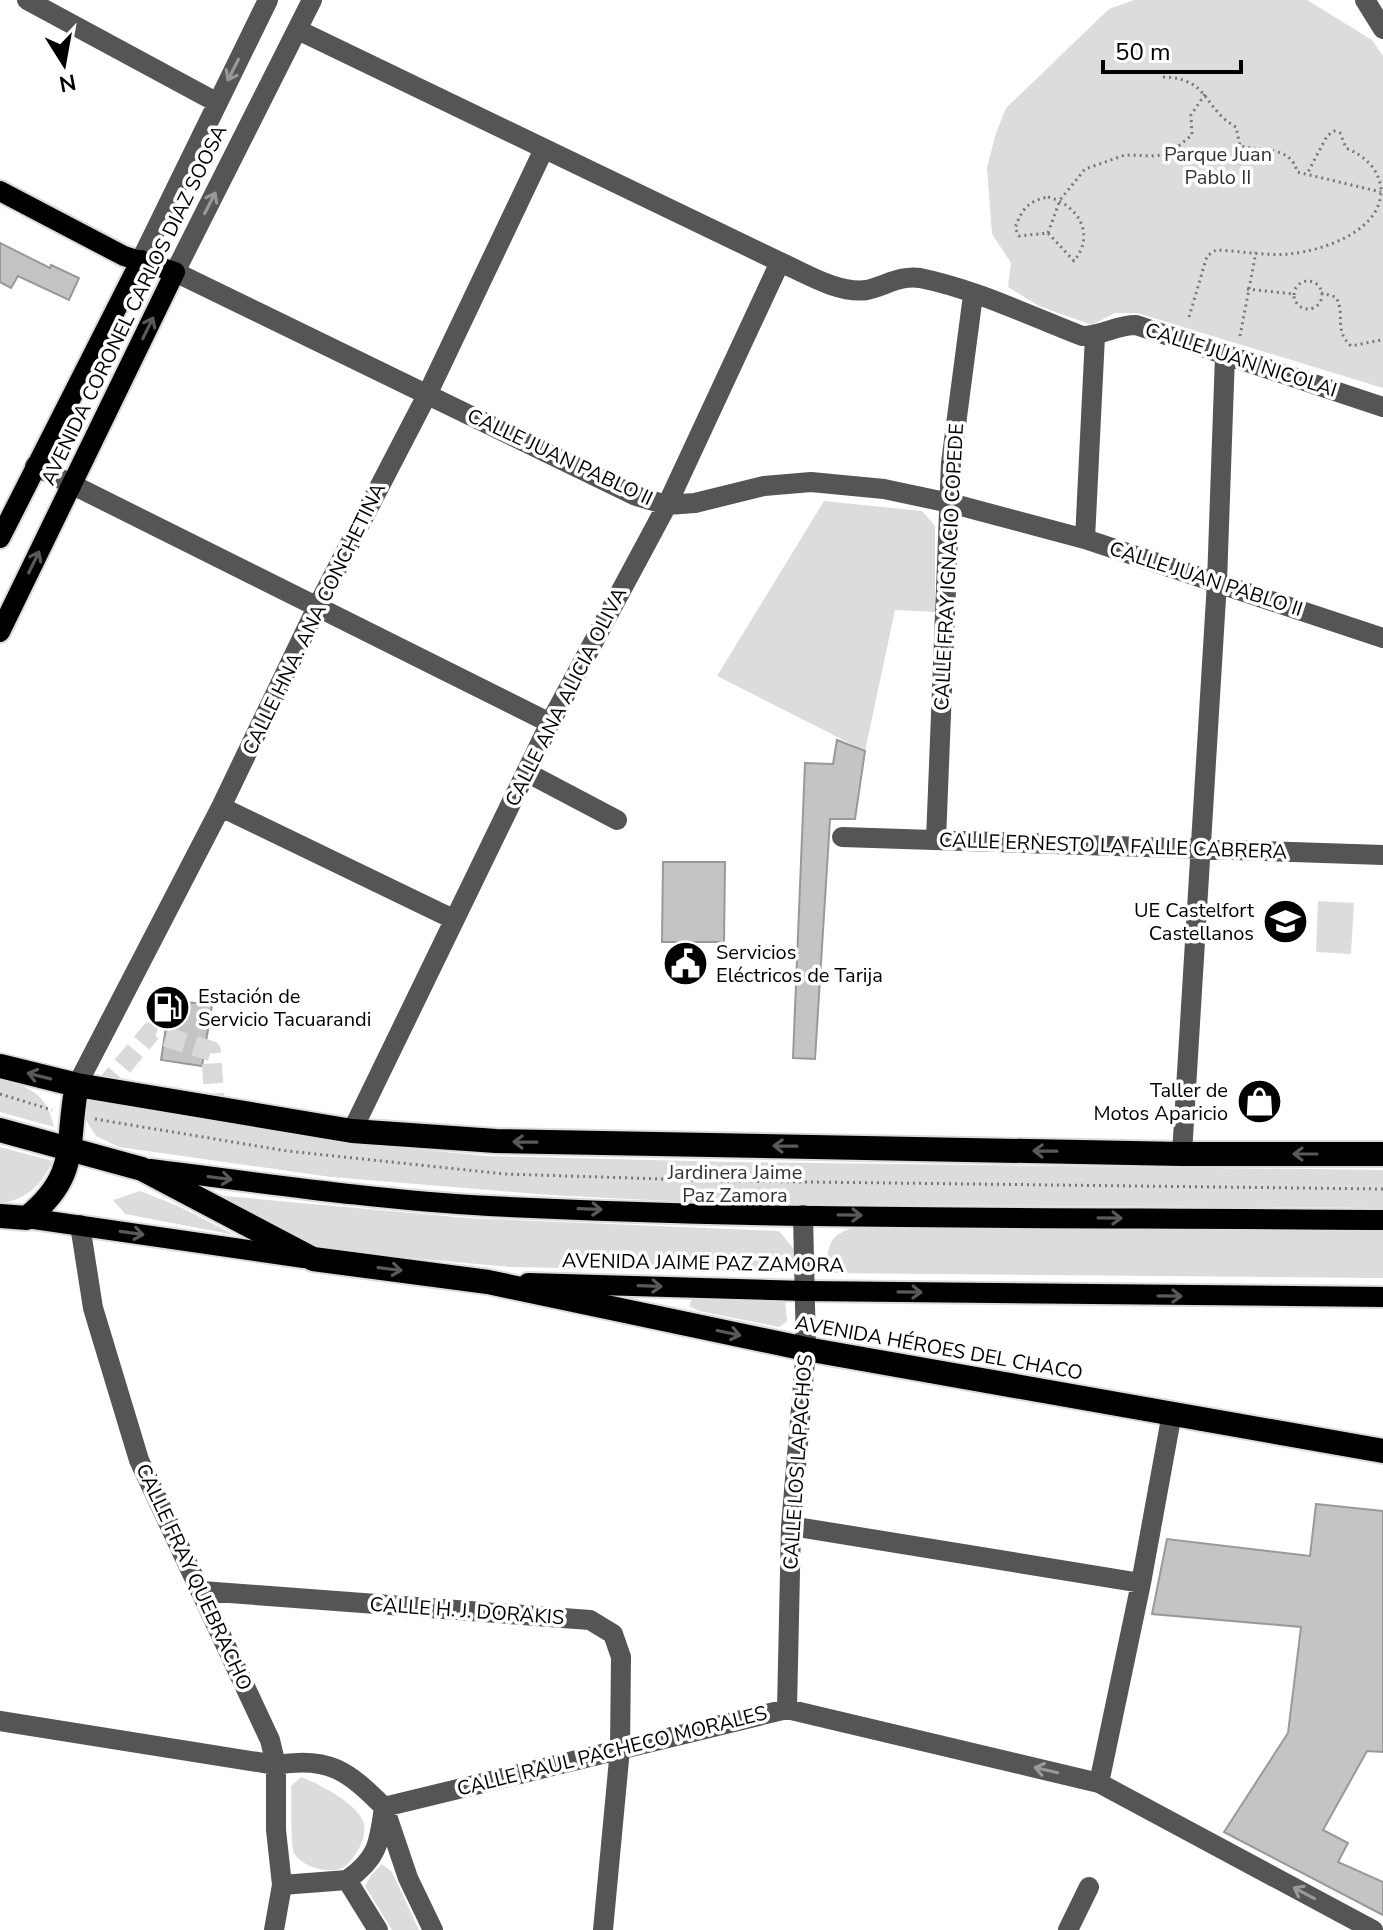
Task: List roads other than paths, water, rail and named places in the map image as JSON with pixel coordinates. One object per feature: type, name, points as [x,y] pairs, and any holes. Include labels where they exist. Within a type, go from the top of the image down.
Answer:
[{"type":"highway","points":[[0,1066],[77,1085],[352,1131],[496,1141],[1182,1154],[1383,1154]]},
{"type":"highway","points":[[27,1218],[48,1200],[63,1174],[71,1149],[71,1115],[77,1085]]},
{"type":"highway","points":[[0,1130],[142,1169],[313,1259]]},
{"type":"highway","name":"AVENIDA JAIME PAZ ZAMORA","points":[[0,1216],[27,1218]]},
{"type":"highway","name":"AVENIDA JAIME PAZ ZAMORA","points":[[313,1259],[488,1282]]},
{"type":"highway","name":"AVENIDA HÉROES DEL CHACO","points":[[488,1282],[806,1349],[1383,1451]]},
{"type":"main road","points":[[0,191],[124,256],[175,272]]},
{"type":"main road","name":"AVENIDA CORONEL CARLOS DIAZ SOOSA","points":[[0,538],[141,260]]},
{"type":"main road","name":"AVENIDA CORONEL CARLOS DIAZ SOOSA","points":[[0,632],[175,272]]},
{"type":"main road","points":[[142,1169],[488,1206],[803,1215],[1383,1220]]},
{"type":"main road","name":"AVENIDA JAIME PAZ ZAMORA","points":[[27,1218],[313,1259]]},
{"type":"main road","name":"AVENIDA JAIME PAZ ZAMORA","points":[[488,1282],[805,1291],[1383,1297]]},
{"type":"street","points":[[27,0],[216,102]]},
{"type":"street","name":"AVENIDA CORONEL CARLOS DIAZ SOOSA","points":[[141,260],[268,0]]},
{"type":"street","name":"AVENIDA CORONEL CARLOS DIAZ SOOSA","points":[[175,272],[312,0]]},
{"type":"street","points":[[1365,0],[1383,29]]},
{"type":"street","points":[[298,30],[840,288],[865,290],[903,278],[919,278],[1082,336],[1095,336],[1085,539]]},
{"type":"street","name":"CALLE HNA. ANA CONCHETINA","points":[[77,1085],[221,807],[317,607],[427,395],[544,149]]},
{"type":"street","name":"CALLE ANA ALICIA OLIVA","points":[[352,1131],[550,723],[667,505],[780,262]]},
{"type":"street","name":"CALLE JUAN PABLO II","points":[[175,272],[636,496],[667,505],[695,503],[764,486],[811,482],[884,489],[1085,539],[1383,638]]},
{"type":"street","name":"CALLE FRAY IGNACIO COPEDE","points":[[936,840],[951,463],[973,295]]},
{"type":"street","name":"CALLE JUAN NICOLAI","points":[[1095,336],[1121,325],[1136,325],[1383,407]]},
{"type":"street","points":[[1182,1154],[1217,582],[1225,355]]},
{"type":"street","points":[[35,466],[550,723]]},
{"type":"street","points":[[526,772],[617,820]]},
{"type":"street","points":[[221,807],[453,919]]},
{"type":"street","name":"CALLE ERNESTO LA FALLE CABRERA","points":[[842,837],[1383,855]]},
{"type":"street","name":"CALLE LOS LAPACHOS","points":[[787,1709],[791,1526],[806,1349],[803,1215]]},
{"type":"street","name":"CALLE FRAY QUEBRACHO","points":[[80,1225],[93,1308],[139,1460],[270,1740],[276,1765],[276,1830],[282,1885],[274,1930]]},
{"type":"street","points":[[1099,1783],[1141,1583],[1172,1413]]},
{"type":"street","points":[[791,1526],[1141,1583]]},
{"type":"street","name":"CALLE H. J. DORAKIS","points":[[202,1591],[590,1620],[613,1634],[621,1657],[620,1749],[603,1930]]},
{"type":"street","name":"CALLE RAUL PACHECO MORALES","points":[[384,1807],[787,1709],[1099,1783],[1373,1930]]},
{"type":"street","points":[[0,1721],[276,1765],[302,1761],[333,1766],[362,1785],[384,1807],[408,1878],[433,1930]]},
{"type":"street","points":[[282,1885],[347,1880],[366,1866],[379,1846],[384,1807]]},
{"type":"street","points":[[347,1880],[378,1930]]},
{"type":"street","points":[[1068,1930],[1089,1887]]},
{"type":"tunnel","points":[[103,1089],[151,1032],[211,1051],[215,1109]]},
{"type":"place","name":"UE Castelfort Castellanos","points":[[1285,922]]},
{"type":"place","name":"Servicios Eléctricos de Tarija","points":[[685,963]]},
{"type":"place","name":"Estación de Servicio Tacuarandi","points":[[167,1008]]},
{"type":"place","name":"Taller de Motos Aparicio","points":[[1259,1101]]},
{"type":"park label","name":"Parque Juan Pablo II","points":[[1218,166]]},
{"type":"park label","name":"Jardinera Jaime Paz Zamora","points":[[735,1184]]}]
